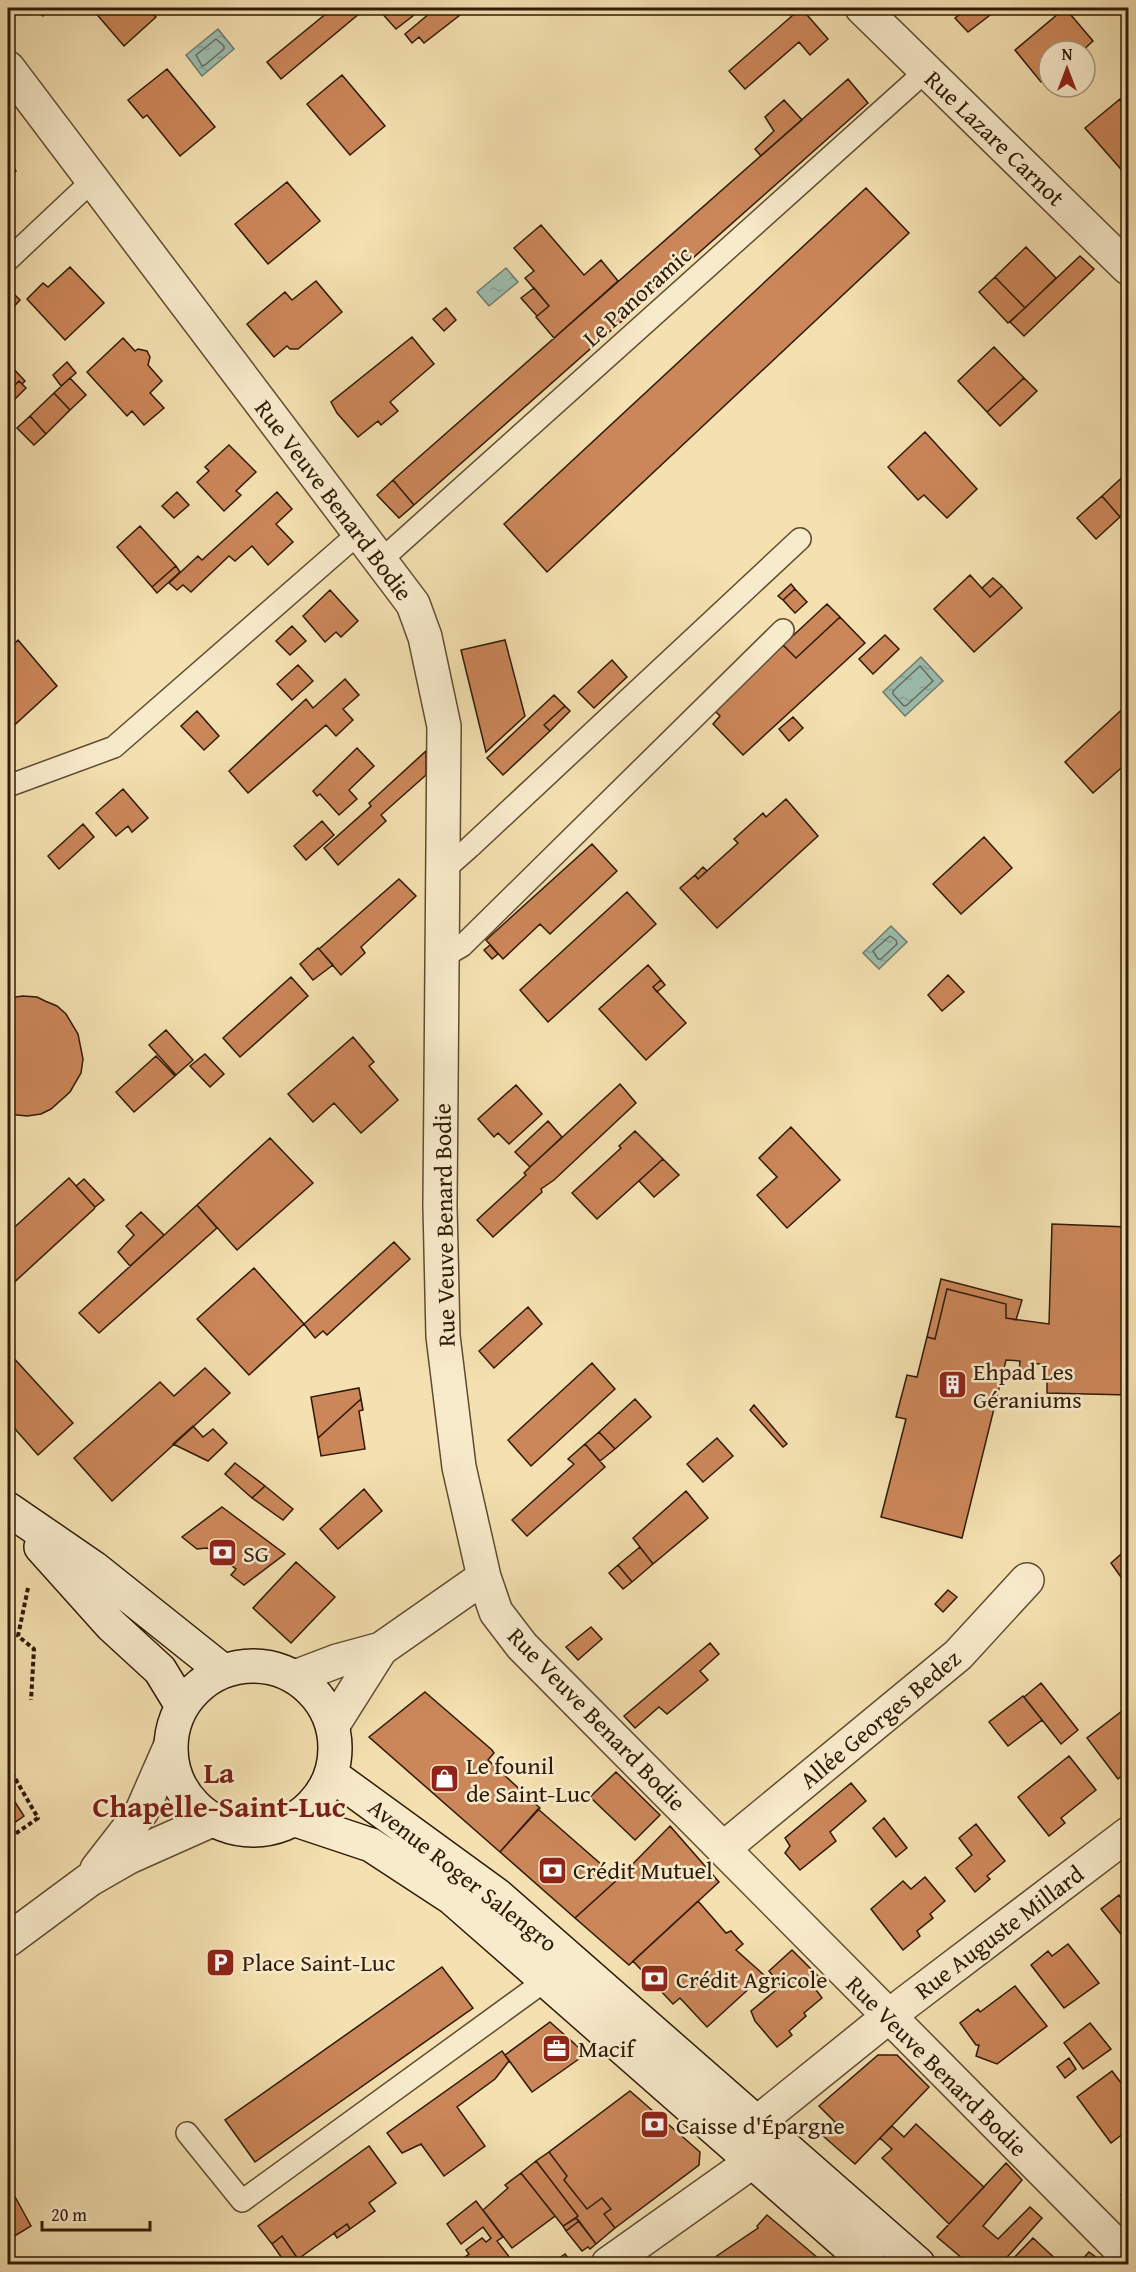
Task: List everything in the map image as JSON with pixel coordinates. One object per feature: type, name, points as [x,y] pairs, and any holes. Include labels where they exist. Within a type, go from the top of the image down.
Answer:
[{"type":"street","name":"Rue Lazare Carnot","points":[[862,8],[917,78],[1128,268]]},
{"type":"street","name":"Rue Veuve Benard Bodie","points":[[10,77],[93,180],[359,533],[390,553],[425,637],[444,726],[440,1206],[443,1336],[459,1467],[484,1577],[496,1612],[522,1646],[1128,2258]]},
{"type":"street","points":[[8,1509],[94,1568],[224,1671]]},
{"type":"street","points":[[8,1509],[111,1625],[160,1670],[182,1706]]},
{"type":"street","points":[[295,1677],[337,1661],[381,1649],[484,1577]]},
{"type":"street","name":"Allée Georges Bedez","points":[[724,1848],[958,1655],[1027,1580]]},
{"type":"street","points":[[333,1725],[381,1649]]},
{"type":"street","points":[[248,1666],[272,1668],[295,1677],[312,1690],[325,1706],[333,1725],[337,1750],[332,1774],[324,1792],[311,1808],[296,1820],[276,1828],[254,1831],[233,1829],[212,1820],[195,1807],[181,1790],[173,1770],[170,1748],[173,1726],[182,1706],[200,1685],[224,1671],[248,1666]]},
{"type":"street","points":[[89,1880],[142,1811],[170,1748]]},
{"type":"street","name":"Avenue Roger Salengro","points":[[332,1774],[497,1895],[555,1967],[753,2161],[869,2265]]},
{"type":"street","points":[[8,1940],[89,1880],[129,1857],[212,1820]]},
{"type":"street","name":"Avenue Roger Salengro","points":[[296,1820],[371,1845],[555,1967],[758,2122],[918,2265]]},
{"type":"street","name":"Rue Auguste Millard","points":[[758,2122],[888,2017],[1128,1834]]},
{"type":"street","points":[[608,2265],[753,2161],[758,2122]]},
{"type":"lane","name":"Le Panoramic","points":[[390,553],[917,78]]},
{"type":"lane","points":[[8,260],[93,180]]},
{"type":"lane","points":[[8,786],[114,747],[359,533]]},
{"type":"lane","points":[[444,870],[800,539]]},
{"type":"lane","points":[[443,957],[462,946],[783,630]]},
{"type":"lane","points":[[187,2133],[242,2202],[555,1967]]},
{"type":"path","points":[[28,1587],[18,1636],[34,1649],[31,1700]]},
{"type":"path","points":[[8,1766],[38,1818],[8,1839]]},
{"type":"water","points":[[218,29],[234,49],[202,76],[186,55]]},
{"type":"water","points":[[506,268],[518,282],[489,306],[477,292]]},
{"type":"water","points":[[921,657],[943,681],[905,716],[883,692]]},
{"type":"water","points":[[891,926],[907,942],[879,969],[863,953]]},
{"type":"building","points":[[20,8],[32,8],[25,13]]},
{"type":"building","points":[[36,8],[53,8],[43,16]]},
{"type":"building","points":[[98,8],[148,8],[156,17],[124,46],[94,11]]},
{"type":"building","points":[[333,8],[366,8],[281,79],[267,62]]},
{"type":"building","points":[[382,8],[423,8],[396,29],[379,10]]},
{"type":"building","points":[[436,8],[469,8],[424,43],[419,37],[412,43],[405,34]]},
{"type":"building","points":[[801,8],[828,39],[810,55],[799,42],[745,89],[729,71]]},
{"type":"building","points":[[968,8],[998,9],[968,32],[955,18]]},
{"type":"building","points":[[1065,8],[1091,39],[1037,39],[1037,77],[1015,50]]},
{"type":"building","points":[[167,69],[215,127],[180,156],[147,115],[143,118],[128,100]]},
{"type":"building","points":[[342,75],[385,126],[350,155],[307,104]]},
{"type":"building","points":[[848,79],[868,103],[414,505],[393,480]]},
{"type":"building","points":[[1120,99],[1128,109],[1128,172],[1126,175],[1085,128]]},
{"type":"building","points":[[784,100],[802,120],[761,156],[755,149],[774,131],[765,117]]},
{"type":"building","points":[[8,159],[16,171],[8,177]]},
{"type":"building","points":[[287,182],[320,221],[268,264],[235,224]]},
{"type":"building","points":[[866,188],[909,233],[547,572],[504,524]]},
{"type":"building","points":[[541,225],[584,275],[601,260],[618,281],[554,338],[536,317],[549,306],[525,278],[534,271],[514,248]]},
{"type":"building","points":[[1026,247],[1056,278],[1025,308],[995,277]]},
{"type":"building","points":[[1080,256],[1094,269],[1024,336],[1010,322]]},
{"type":"building","points":[[70,267],[104,303],[65,340],[27,299],[43,283],[48,287]]},
{"type":"building","points":[[995,277],[1025,308],[1008,323],[979,292]]},
{"type":"building","points":[[316,281],[342,312],[298,349],[290,349],[287,346],[274,357],[247,324],[285,292],[292,300]]},
{"type":"building","points":[[534,288],[549,306],[537,316],[521,298]]},
{"type":"building","points":[[10,290],[20,300],[8,313],[8,293]]},
{"type":"building","points":[[446,308],[456,320],[444,331],[433,319]]},
{"type":"building","points":[[412,337],[434,364],[390,402],[398,411],[381,425],[378,421],[358,437],[337,413],[331,402]]},
{"type":"building","points":[[123,338],[135,351],[138,349],[147,351],[150,357],[148,365],[162,381],[150,393],[164,408],[144,425],[132,411],[127,416],[87,372]]},
{"type":"building","points":[[994,347],[1024,378],[987,412],[958,381]]},
{"type":"building","points":[[67,362],[76,373],[61,386],[53,375]]},
{"type":"building","points":[[8,363],[25,381],[22,384],[19,381],[8,392]]},
{"type":"building","points":[[70,378],[86,395],[70,410],[54,393]]},
{"type":"building","points":[[1024,378],[1037,391],[1000,426],[987,412]]},
{"type":"building","points":[[19,381],[26,388],[8,406],[8,392]]},
{"type":"building","points":[[54,393],[70,410],[46,434],[30,416]]},
{"type":"building","points":[[30,416],[46,434],[34,445],[17,428]]},
{"type":"building","points":[[925,432],[977,489],[947,518],[924,495],[918,500],[888,467]]},
{"type":"building","points":[[229,445],[256,472],[236,491],[241,495],[224,511],[197,482],[209,471],[205,467]]},
{"type":"building","points":[[1128,472],[1128,510],[1120,517],[1102,496]]},
{"type":"building","points":[[393,480],[414,505],[399,518],[377,495]]},
{"type":"building","points":[[177,492],[189,505],[174,518],[162,506]]},
{"type":"building","points":[[277,492],[292,509],[276,524],[293,542],[268,565],[252,546],[235,561],[229,556],[191,592],[183,585],[177,590],[169,583],[198,556],[202,560]]},
{"type":"building","points":[[1102,496],[1120,517],[1096,539],[1077,518]]},
{"type":"building","points":[[140,526],[176,566],[152,587],[117,547]]},
{"type":"building","points":[[176,566],[180,572],[157,593],[152,587]]},
{"type":"building","points":[[970,575],[990,597],[1002,586],[1022,608],[974,652],[934,609]]},
{"type":"building","points":[[993,578],[1002,586],[990,597],[982,588]]},
{"type":"building","points":[[791,584],[795,589],[783,600],[778,596]]},
{"type":"building","points":[[795,589],[807,602],[795,613],[783,600]]},
{"type":"building","points":[[330,590],[358,621],[341,637],[336,632],[325,642],[303,616]]},
{"type":"building","points":[[827,604],[840,617],[796,658],[783,645]]},
{"type":"building","points":[[840,617],[865,643],[743,755],[713,724],[720,716],[714,710],[783,645],[796,658]]},
{"type":"building","points":[[292,626],[306,641],[290,655],[276,641]]},
{"type":"building","points":[[885,635],[899,649],[873,674],[859,659]]},
{"type":"building","points":[[18,640],[57,686],[8,731],[8,650]]},
{"type":"building","points":[[505,640],[525,716],[486,752],[461,650]]},
{"type":"building","points":[[612,660],[627,677],[594,708],[578,692]]},
{"type":"building","points":[[298,665],[313,681],[292,700],[277,684]]},
{"type":"building","points":[[345,679],[359,695],[343,709],[353,720],[336,736],[326,725],[248,793],[229,771],[306,699],[313,708]]},
{"type":"building","points":[[554,695],[565,706],[544,725],[550,731],[503,775],[487,758]]},
{"type":"building","points":[[1128,704],[1128,762],[1093,793],[1065,762]]},
{"type":"building","points":[[565,706],[570,711],[550,731],[544,725]]},
{"type":"building","points":[[197,711],[219,736],[204,750],[181,726]]},
{"type":"building","points":[[793,717],[803,728],[789,741],[779,729]]},
{"type":"building","points":[[357,748],[374,766],[349,790],[357,799],[339,815],[320,794],[317,796],[313,791]]},
{"type":"building","points":[[426,751],[426,775],[381,815],[386,821],[338,865],[324,848],[371,806],[369,803]]},
{"type":"building","points":[[123,789],[148,818],[132,832],[128,826],[116,836],[96,813]]},
{"type":"building","points":[[786,799],[818,836],[717,928],[680,888],[695,875],[698,879],[738,843],[734,839],[763,813],[766,817]]},
{"type":"building","points":[[322,821],[334,835],[306,860],[294,846]]},
{"type":"building","points":[[83,824],[94,837],[59,869],[48,856]]},
{"type":"building","points":[[984,837],[1012,868],[961,914],[933,884]]},
{"type":"building","points":[[592,844],[617,871],[550,934],[540,924],[503,959],[486,940]]},
{"type":"building","points":[[703,867],[707,871],[698,879],[695,875]]},
{"type":"building","points":[[399,879],[416,896],[361,947],[365,953],[341,975],[319,949]]},
{"type":"building","points":[[627,892],[656,924],[548,1022],[520,990]]},
{"type":"building","points":[[490,945],[498,954],[492,959],[484,950]]},
{"type":"building","points":[[318,948],[333,965],[313,980],[300,964]]},
{"type":"building","points":[[648,965],[661,980],[653,987],[686,1023],[646,1060],[599,1009]]},
{"type":"building","points":[[948,975],[964,992],[942,1011],[928,995]]},
{"type":"building","points":[[291,977],[308,996],[240,1057],[223,1038]]},
{"type":"building","points":[[661,980],[665,985],[657,992],[653,987]]},
{"type":"building","points":[[37,997],[57,1006],[66,1014],[78,1034],[83,1059],[81,1073],[70,1092],[51,1109],[41,1114],[27,1116],[8,1114],[8,998]]},
{"type":"building","points":[[166,1030],[193,1060],[176,1075],[149,1045]]},
{"type":"building","points":[[353,1037],[374,1062],[369,1066],[398,1100],[361,1133],[334,1103],[313,1122],[288,1094]]},
{"type":"building","points":[[205,1054],[224,1074],[210,1087],[190,1066]]},
{"type":"building","points":[[156,1056],[175,1076],[134,1112],[116,1092]]},
{"type":"building","points":[[620,1084],[636,1103],[554,1180],[541,1189],[542,1192],[493,1237],[477,1220],[526,1175],[524,1173],[530,1167]]},
{"type":"building","points":[[516,1085],[542,1114],[509,1144],[498,1133],[494,1137],[478,1119]]},
{"type":"building","points":[[548,1121],[562,1137],[530,1167],[515,1152]]},
{"type":"building","points":[[791,1127],[840,1180],[787,1228],[757,1195],[777,1177],[759,1158]]},
{"type":"building","points":[[635,1131],[663,1159],[597,1219],[572,1193],[621,1148],[619,1146]]},
{"type":"building","points":[[270,1138],[313,1183],[237,1250],[197,1205]]},
{"type":"building","points":[[663,1159],[679,1175],[654,1197],[639,1181]]},
{"type":"building","points":[[69,1178],[95,1207],[94,1209],[8,1288],[8,1233]]},
{"type":"building","points":[[84,1179],[104,1200],[95,1207],[76,1186]]},
{"type":"building","points":[[197,1205],[217,1228],[99,1333],[79,1313]]},
{"type":"building","points":[[141,1212],[164,1235],[130,1266],[118,1252],[134,1235],[126,1226]]},
{"type":"building","name":"Ehpad Les Géraniums","points":[[1052,1224],[1128,1227],[1128,1395],[1047,1393],[1047,1365],[1032,1363],[1031,1374],[1019,1372],[1020,1361],[1006,1360],[962,1538],[881,1517],[906,1419],[896,1417],[907,1375],[917,1377],[927,1337],[935,1339],[947,1289],[1006,1304],[1006,1318],[1049,1324]]},
{"type":"building","points":[[394,1242],[410,1259],[327,1335],[323,1331],[315,1338],[304,1324]]},
{"type":"building","points":[[254,1268],[304,1324],[249,1375],[197,1319]]},
{"type":"building","points":[[941,1279],[1022,1300],[1016,1320],[1006,1318],[1006,1304],[947,1289],[935,1339],[927,1337]]},
{"type":"building","points":[[528,1307],[542,1324],[494,1368],[479,1351]]},
{"type":"building","points":[[10,1354],[73,1423],[38,1455],[8,1421],[8,1356]]},
{"type":"building","points":[[592,1363],[615,1389],[531,1466],[508,1440]]},
{"type":"building","points":[[205,1368],[230,1393],[112,1501],[74,1458],[160,1382],[174,1396]]},
{"type":"building","points":[[359,1388],[361,1399],[318,1438],[311,1397]]},
{"type":"building","points":[[361,1399],[363,1410],[359,1411],[365,1449],[321,1456],[318,1438]]},
{"type":"building","points":[[635,1399],[651,1417],[615,1449],[599,1432]]},
{"type":"building","points":[[754,1405],[787,1444],[783,1447],[750,1410]]},
{"type":"building","points":[[193,1426],[203,1437],[213,1429],[227,1443],[208,1461],[173,1444]]},
{"type":"building","points":[[599,1432],[615,1449],[600,1461],[585,1444]]},
{"type":"building","points":[[717,1438],[733,1456],[703,1482],[687,1464]]},
{"type":"building","points":[[585,1444],[605,1467],[527,1536],[512,1520],[574,1464],[568,1459]]},
{"type":"building","points":[[235,1463],[265,1486],[252,1498],[225,1474]]},
{"type":"building","points":[[265,1486],[293,1509],[283,1520],[252,1498]]},
{"type":"building","points":[[364,1489],[382,1511],[338,1549],[320,1529]]},
{"type":"building","points":[[686,1491],[708,1518],[653,1564],[633,1538]]},
{"type":"building","points":[[222,1507],[285,1554],[244,1585],[231,1575],[236,1569],[207,1548],[197,1549],[182,1537]]},
{"type":"building","points":[[640,1547],[653,1564],[632,1582],[618,1565]]},
{"type":"building","points":[[1128,1548],[1128,1587],[1111,1563]]},
{"type":"building","points":[[296,1562],[335,1597],[291,1643],[253,1608]]},
{"type":"building","points":[[618,1565],[632,1582],[623,1589],[609,1573]]},
{"type":"building","points":[[948,1590],[957,1597],[943,1612],[935,1604]]},
{"type":"building","points":[[591,1627],[602,1639],[578,1660],[566,1647]]},
{"type":"building","points":[[710,1643],[719,1654],[700,1671],[708,1680],[667,1714],[659,1707],[635,1728],[624,1716]]},
{"type":"building","points":[[1041,1683],[1078,1730],[1061,1744],[1024,1697]]},
{"type":"building","points":[[425,1692],[492,1750],[494,1753],[488,1760],[540,1808],[500,1852],[369,1737]]},
{"type":"building","points":[[1023,1696],[1042,1720],[1008,1746],[989,1722]]},
{"type":"building","points":[[1122,1711],[1128,1718],[1128,1770],[1118,1779],[1087,1738]]},
{"type":"building","points":[[1069,1756],[1096,1790],[1061,1818],[1065,1823],[1049,1836],[1018,1797]]},
{"type":"building","points":[[616,1772],[660,1815],[635,1840],[590,1797]]},
{"type":"building","points":[[851,1783],[866,1801],[830,1832],[836,1841],[800,1870],[785,1853],[790,1846],[785,1838]]},
{"type":"building","points":[[8,1791],[24,1816],[8,1827]]},
{"type":"building","points":[[538,1809],[618,1879],[575,1918],[500,1852]]},
{"type":"building","points":[[884,1818],[907,1848],[896,1857],[873,1828]]},
{"type":"building","points":[[976,1824],[1005,1861],[987,1876],[990,1879],[975,1892],[956,1868],[972,1855],[959,1838]]},
{"type":"building","points":[[670,1826],[719,1882],[629,1965],[575,1918],[618,1879]]},
{"type":"building","points":[[925,1877],[945,1901],[930,1914],[933,1918],[917,1931],[920,1936],[903,1950],[871,1909],[903,1881],[911,1889]]},
{"type":"building","points":[[1119,1895],[1122,1899],[1128,1895],[1128,1943],[1101,1909]]},
{"type":"building","points":[[698,1901],[726,1933],[731,1931],[743,1944],[736,1950],[764,1975],[707,2027],[680,1998],[673,2004],[633,1961]]},
{"type":"building","points":[[1068,1944],[1099,1983],[1064,2008],[1031,1965],[1048,1951],[1052,1956]]},
{"type":"building","points":[[792,1950],[819,1977],[811,1983],[822,1998],[804,2013],[806,2016],[789,2031],[792,2035],[777,2047],[755,2021],[751,2011],[781,1986],[769,1971]]},
{"type":"building","points":[[442,1967],[473,2008],[255,2162],[225,2120]]},
{"type":"building","points":[[1015,1986],[1047,2026],[997,2064],[976,2056],[979,2045],[976,2045],[960,2023],[978,2009],[980,2012]]},
{"type":"building","points":[[550,2022],[586,2054],[532,2092],[505,2055]]},
{"type":"building","points":[[1090,2023],[1111,2049],[1083,2069],[1064,2043]]},
{"type":"building","points":[[502,2051],[509,2061],[495,2079],[457,2107],[485,2146],[444,2176],[421,2144],[402,2153],[387,2133]]},
{"type":"building","points":[[878,2055],[897,2055],[929,2087],[855,2164],[822,2135],[835,2122],[819,2106]]},
{"type":"building","points":[[1069,2058],[1076,2069],[1065,2078],[1057,2067]]},
{"type":"building","points":[[1112,2071],[1128,2092],[1128,2130],[1111,2143],[1077,2097]]},
{"type":"building","points":[[630,2091],[700,2152],[699,2165],[615,2228],[604,2214],[611,2209],[602,2198],[587,2209],[564,2180],[567,2176],[549,2152]]},
{"type":"building","points":[[916,2124],[984,2187],[949,2224],[882,2158],[892,2149],[880,2138],[892,2126],[904,2137]]},
{"type":"building","points":[[369,2146],[396,2183],[369,2203],[375,2211],[350,2229],[347,2224],[298,2259],[282,2236],[272,2244],[258,2226]]},
{"type":"building","points":[[549,2152],[567,2176],[564,2180],[587,2209],[602,2198],[611,2209],[604,2214],[615,2228],[596,2244],[576,2218],[578,2216],[536,2161]]},
{"type":"building","points":[[536,2161],[578,2216],[563,2226],[521,2173]]},
{"type":"building","points":[[1006,2163],[1022,2180],[983,2226],[998,2239],[1030,2207],[1042,2218],[1001,2264],[969,2264],[937,2237]]},
{"type":"building","points":[[521,2173],[555,2216],[512,2248],[483,2210],[508,2188],[505,2185]]},
{"type":"building","points":[[8,2184],[31,2226],[8,2240]]},
{"type":"building","points":[[1128,2188],[1128,2204],[1121,2195]]},
{"type":"building","points":[[476,2201],[503,2237],[497,2241],[513,2262],[510,2264],[456,2264],[469,2254],[466,2250],[482,2238],[486,2242],[491,2238],[483,2227],[461,2244],[447,2224]]},
{"type":"building","points":[[767,2215],[825,2264],[705,2264],[758,2228],[757,2226]]},
{"type":"building","points":[[576,2218],[579,2221],[566,2231],[563,2226]]},
{"type":"building","points":[[579,2221],[596,2244],[582,2251],[566,2231]]},
{"type":"building","points":[[347,2224],[350,2229],[337,2238],[334,2233]]},
{"type":"building","points":[[282,2236],[298,2259],[290,2264],[286,2264],[272,2244]]},
{"type":"building","points":[[1033,2238],[1061,2264],[1008,2264]]},
{"type":"building","points":[[1089,2252],[1100,2260],[1096,2264],[1078,2264]]},
{"type":"building","points":[[565,2254],[572,2263],[551,2264]]},
{"type":"place","name":"Ehpad Les Géraniums","points":[[952,1385]]},
{"type":"place","name":"SG","points":[[222,1553]]},
{"type":"place","name":"Le founil de Saint-Luc","points":[[445,1779]]},
{"type":"place","name":"Crédit Mutuel","points":[[552,1870]]},
{"type":"place","name":"Place Saint-Luc","points":[[221,1962]]},
{"type":"place","name":"Crédit Agricole","points":[[655,1979]]},
{"type":"place","name":"Macif","points":[[557,2048]]},
{"type":"place","name":"Caisse d'Épargne","points":[[655,2125]]},
{"type":"district","name":"La Chapelle-Saint-Luc","points":[[219,1789]]}]
